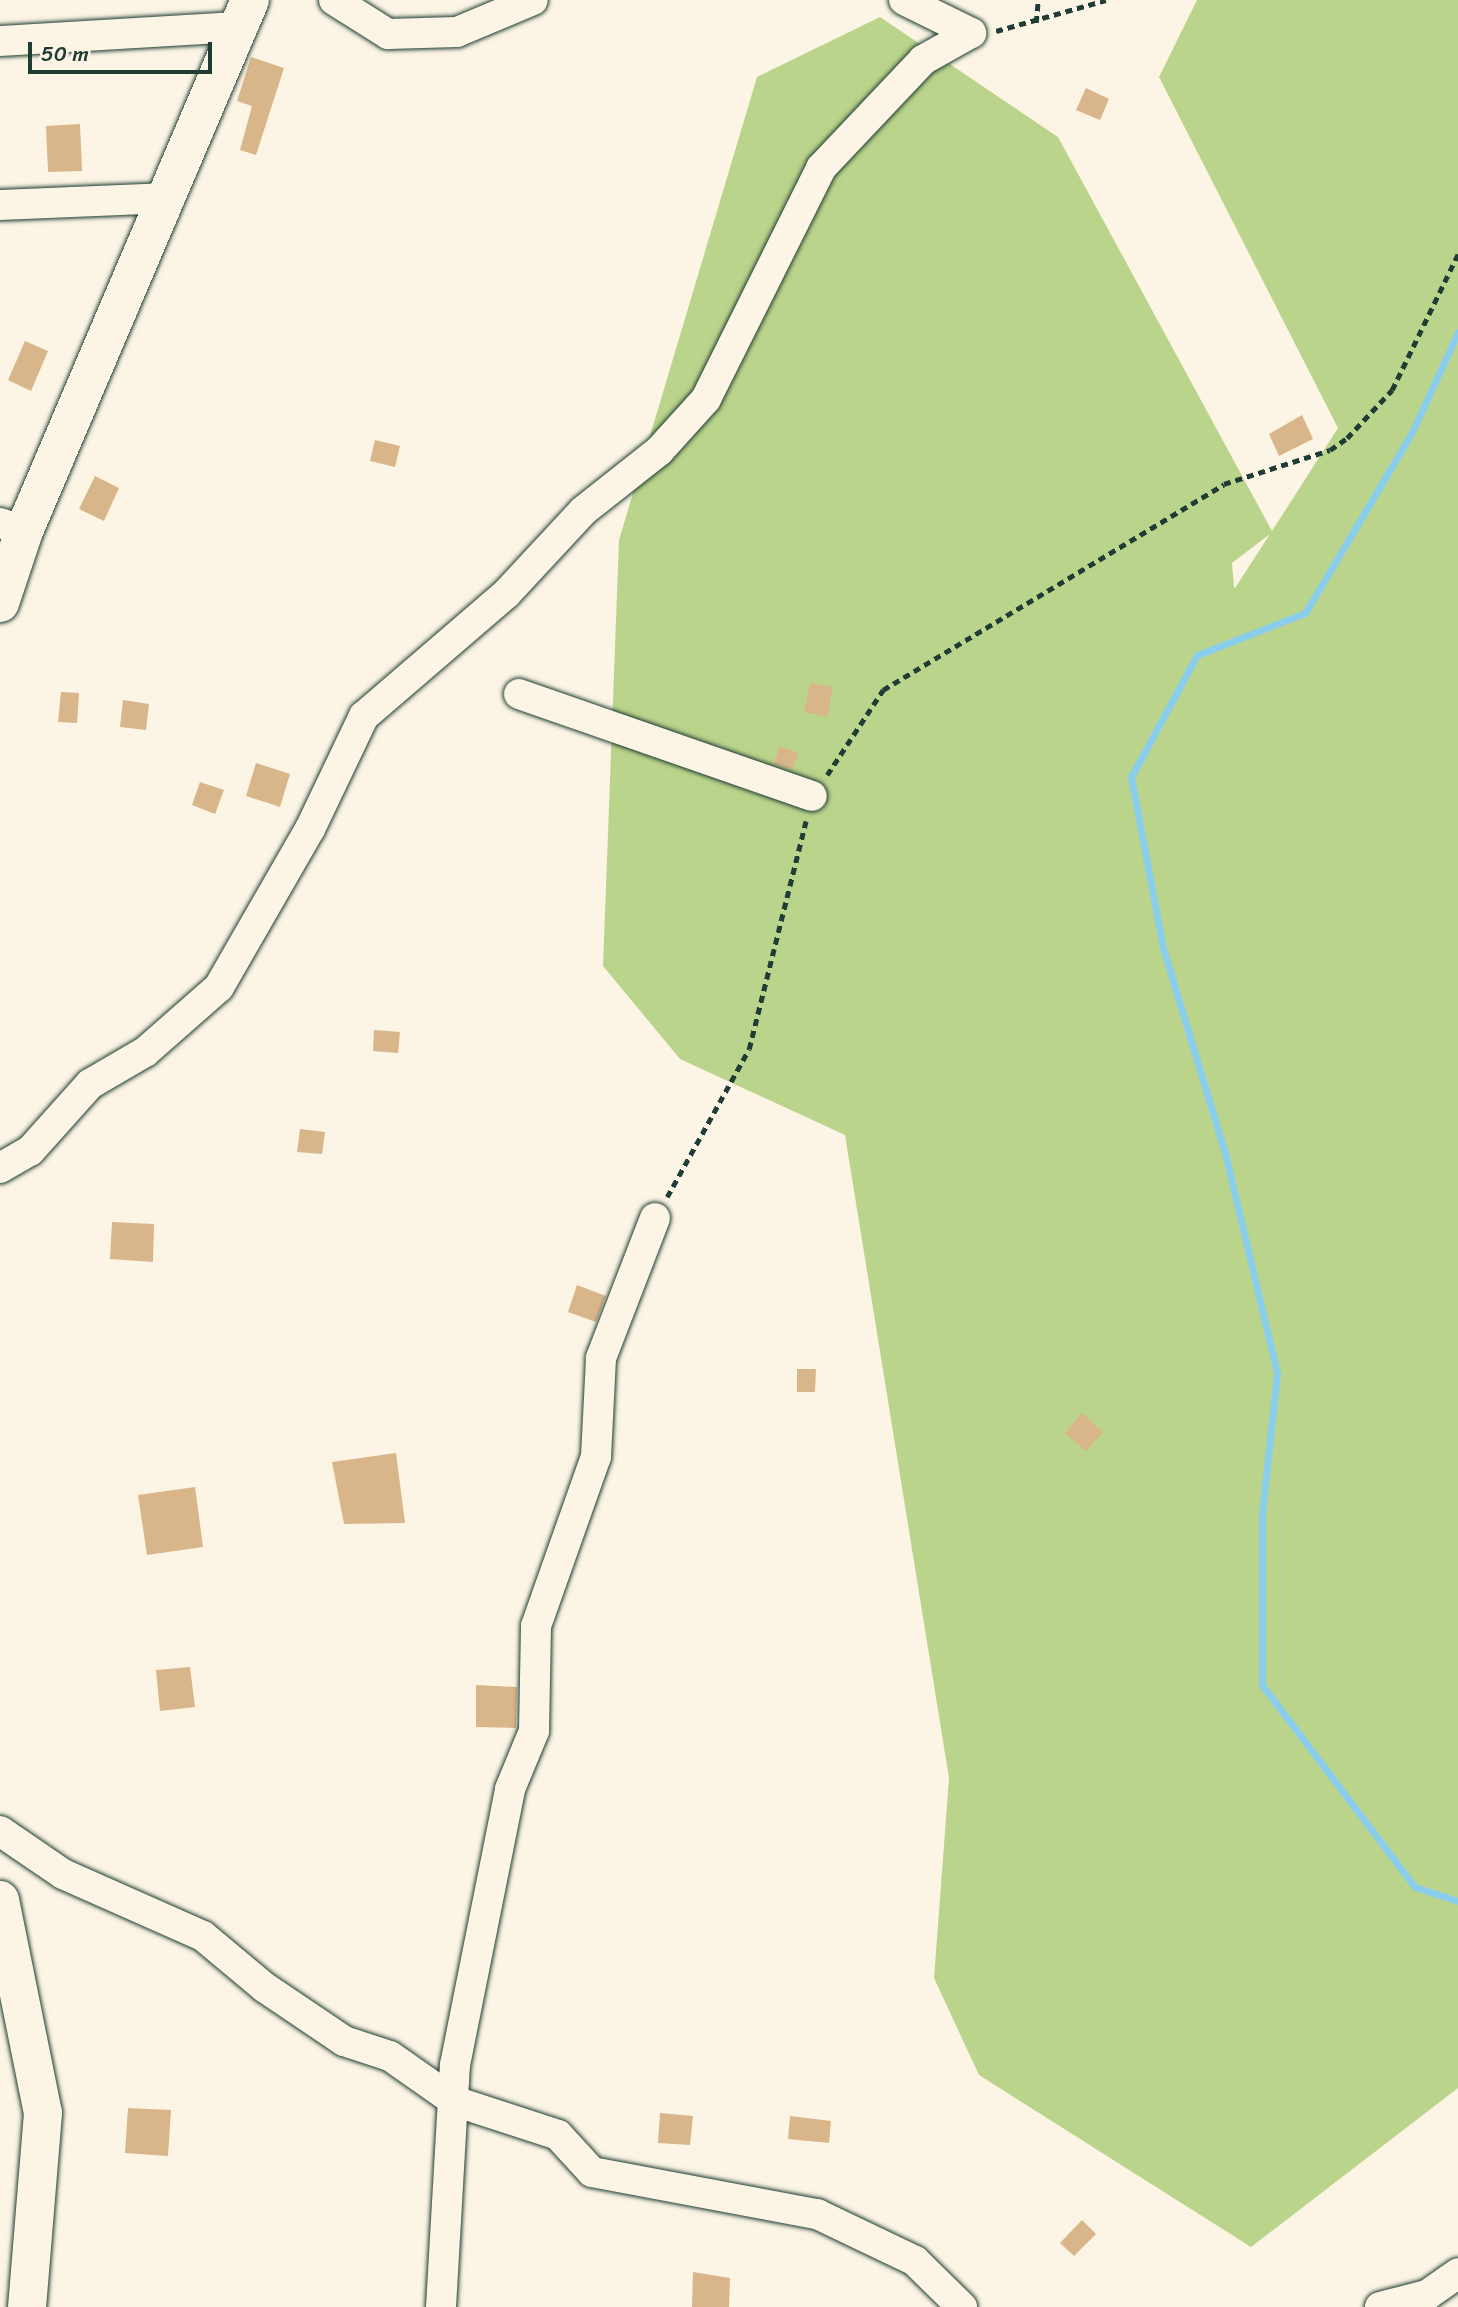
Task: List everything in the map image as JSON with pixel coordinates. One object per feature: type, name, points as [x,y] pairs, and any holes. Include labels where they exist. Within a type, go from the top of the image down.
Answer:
[{"type":"street","points":[[334,0],[388,34],[457,32],[533,0]]},
{"type":"street","points":[[904,0],[971,33]]},
{"type":"street","points":[[0,41],[245,14],[166,198],[12,527],[0,603]]},
{"type":"street","points":[[0,1168],[30,1151],[90,1084],[145,1052],[219,987],[310,829],[364,716],[506,594],[583,511],[659,451],[706,400],[821,168],[923,60],[971,33]]},
{"type":"street","points":[[0,205],[166,198]]},
{"type":"street","points":[[519,695],[812,796]]},
{"type":"street","points":[[441,2307],[455,2065],[507,1802],[534,1731],[536,1626],[596,1457],[601,1358],[655,1218]]},
{"type":"street","points":[[0,1831],[63,1874],[203,1936],[264,1987],[344,2041],[390,2056],[454,2101],[558,2135],[592,2172],[817,2214],[915,2261],[962,2307]]},
{"type":"street","points":[[0,1900],[43,2113],[27,2307]]},
{"type":"street","points":[[1380,2307],[1427,2295],[1458,2273]]},
{"type":"path","points":[[1036,23],[1038,0]]},
{"type":"path","points":[[971,33],[1036,23],[1106,0]]},
{"type":"path","points":[[655,1218],[749,1049],[812,796],[883,690],[1224,484],[1347,438],[1392,390],[1458,254]]},
{"type":"green space","points":[[1197,0],[1458,0],[1458,2088],[1251,2247],[979,2075],[934,1978],[949,1778],[845,1135],[680,1059],[603,966],[619,540],[757,77],[880,17],[1058,137],[1272,531],[1338,428],[1159,77]],"holes":[[[1270,534],[1235,588],[1232,563]]]},
{"type":"building","points":[[251,57],[284,68],[256,155],[240,150],[252,106],[237,101]]},
{"type":"building","points":[[1086,88],[1109,99],[1100,120],[1076,110]]},
{"type":"building","points":[[80,124],[82,171],[48,172],[46,126]]},
{"type":"building","points":[[25,341],[48,351],[31,391],[8,380]]},
{"type":"building","points":[[1302,415],[1313,439],[1279,456],[1269,434]]},
{"type":"building","points":[[375,440],[400,446],[395,467],[370,461]]},
{"type":"building","points":[[95,476],[119,488],[104,521],[79,509]]},
{"type":"building","points":[[810,683],[833,687],[827,717],[804,712]]},
{"type":"building","points":[[61,692],[79,693],[77,723],[58,722]]},
{"type":"building","points":[[123,700],[149,704],[146,730],[120,727]]},
{"type":"building","points":[[780,746],[798,753],[792,770],[774,764]]},
{"type":"building","points":[[256,763],[290,774],[280,807],[246,796]]},
{"type":"building","points":[[200,782],[224,790],[215,814],[192,805]]},
{"type":"building","points":[[374,1030],[400,1032],[398,1053],[373,1051]]},
{"type":"building","points":[[300,1129],[325,1132],[322,1154],[297,1152]]},
{"type":"building","points":[[112,1222],[154,1224],[153,1262],[110,1259]]},
{"type":"building","points":[[577,1285],[606,1296],[596,1322],[568,1312]]},
{"type":"building","points":[[797,1369],[816,1369],[815,1392],[797,1392]]},
{"type":"building","points":[[1082,1413],[1103,1432],[1086,1451],[1065,1433]]},
{"type":"building","points":[[396,1453],[405,1523],[344,1524],[332,1462]]},
{"type":"building","points":[[195,1487],[203,1547],[147,1555],[138,1495]]},
{"type":"building","points":[[190,1667],[195,1707],[160,1711],[156,1670]]},
{"type":"building","points":[[476,1685],[517,1687],[516,1728],[476,1727]]},
{"type":"building","points":[[128,2108],[171,2110],[168,2156],[125,2153]]},
{"type":"building","points":[[660,2113],[693,2116],[690,2145],[658,2143]]},
{"type":"building","points":[[790,2116],[831,2121],[829,2143],[788,2139]]},
{"type":"building","points":[[1082,2220],[1096,2234],[1074,2256],[1060,2243]]},
{"type":"building","points":[[693,2272],[730,2278],[729,2307],[692,2307]]},
{"type":"waterway","points":[[1458,332],[1411,434],[1305,613],[1197,655],[1131,777],[1163,948],[1225,1153],[1277,1373],[1262,1513],[1262,1685],[1415,1887],[1458,1901]]}]
